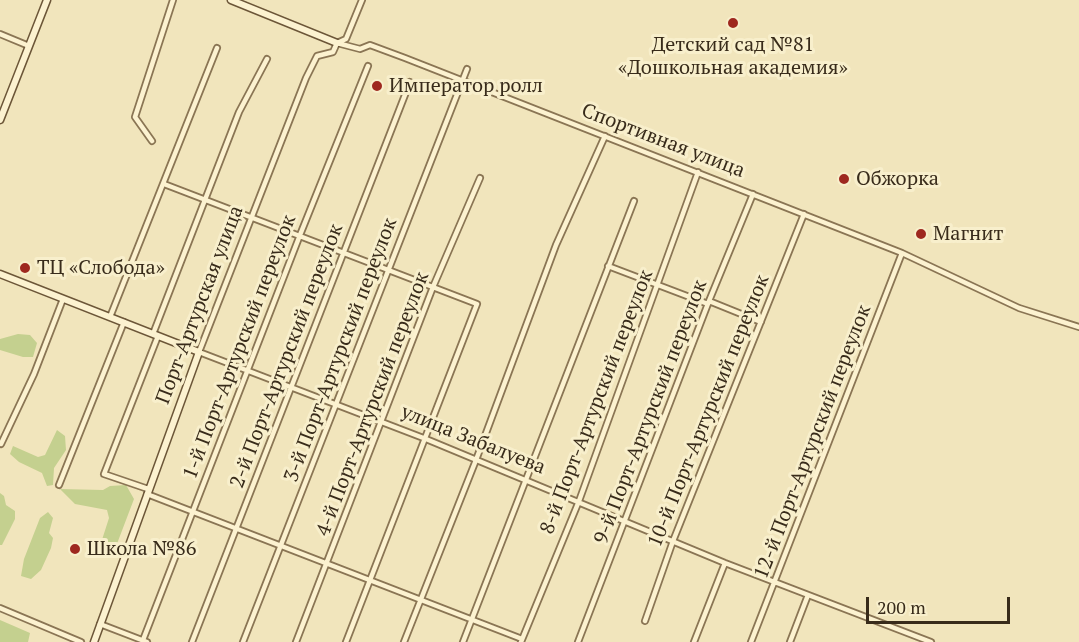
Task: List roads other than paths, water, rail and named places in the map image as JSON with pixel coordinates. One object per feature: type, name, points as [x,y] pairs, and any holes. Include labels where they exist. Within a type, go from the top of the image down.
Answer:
[{"type":"street","points":[[0,120],[46,0]]},
{"type":"street","points":[[152,141],[135,117],[174,0]]},
{"type":"street","name":"Спортивная улица","points":[[231,0],[337,42],[360,49],[370,45],[902,253],[1019,308],[1079,327]]},
{"type":"street","name":"Порт-Артурская улица","points":[[94,642],[199,352],[313,64],[317,56],[333,52],[337,42],[348,36],[362,0]]},
{"type":"street","points":[[0,34],[29,46]]},
{"type":"street","points":[[110,317],[217,48]]},
{"type":"street","points":[[267,59],[239,112],[104,474],[522,640]]},
{"type":"street","name":"1-й Порт-Артурский переулок","points":[[145,641],[247,370],[368,66]]},
{"type":"street","name":"3-й Порт-Артурский переулок","points":[[243,642],[387,269],[468,69]]},
{"type":"street","name":"2-й Порт-Артурский переулок","points":[[192,642],[410,82]]},
{"type":"street","points":[[404,642],[476,460],[556,245],[605,136]]},
{"type":"street","name":"8-й Порт-Артурский переулок","points":[[522,640],[579,501],[698,172]]},
{"type":"street","name":"4-й Порт-Артурский переулок","points":[[296,642],[328,564],[433,286],[480,178]]},
{"type":"street","points":[[164,184],[477,304],[346,642]]},
{"type":"street","name":"9-й Порт-Артурский переулок","points":[[578,642],[626,522],[708,302],[753,194]]},
{"type":"street","points":[[463,642],[634,201]]},
{"type":"street","name":"10-й Порт-Артурский переулок","points":[[645,621],[673,541],[804,214]]},
{"type":"street","name":"12-й Порт-Артурский переулок","points":[[751,642],[902,253]]},
{"type":"street","points":[[608,266],[761,322]]},
{"type":"street","name":"улица Забалуева","points":[[0,274],[426,439],[725,563],[931,642]]},
{"type":"street","points":[[1,444],[34,374],[63,299]]},
{"type":"street","points":[[60,485],[124,322]]},
{"type":"street","points":[[694,642],[725,563]]},
{"type":"street","points":[[790,642],[808,595]]},
{"type":"street","points":[[0,608],[81,642]]},
{"type":"street","points":[[100,624],[145,641]]},
{"type":"place","name":"Детский сад №81 «Дошкольная академия»","points":[[733,23]]},
{"type":"place","name":"Император ролл","points":[[377,86]]},
{"type":"place","name":"Обжорка","points":[[844,179]]},
{"type":"place","name":"Магнит","points":[[921,234]]},
{"type":"place","name":"ТЦ «Слобода»","points":[[25,268]]},
{"type":"place","name":"Школа №86","points":[[75,549]]}]
